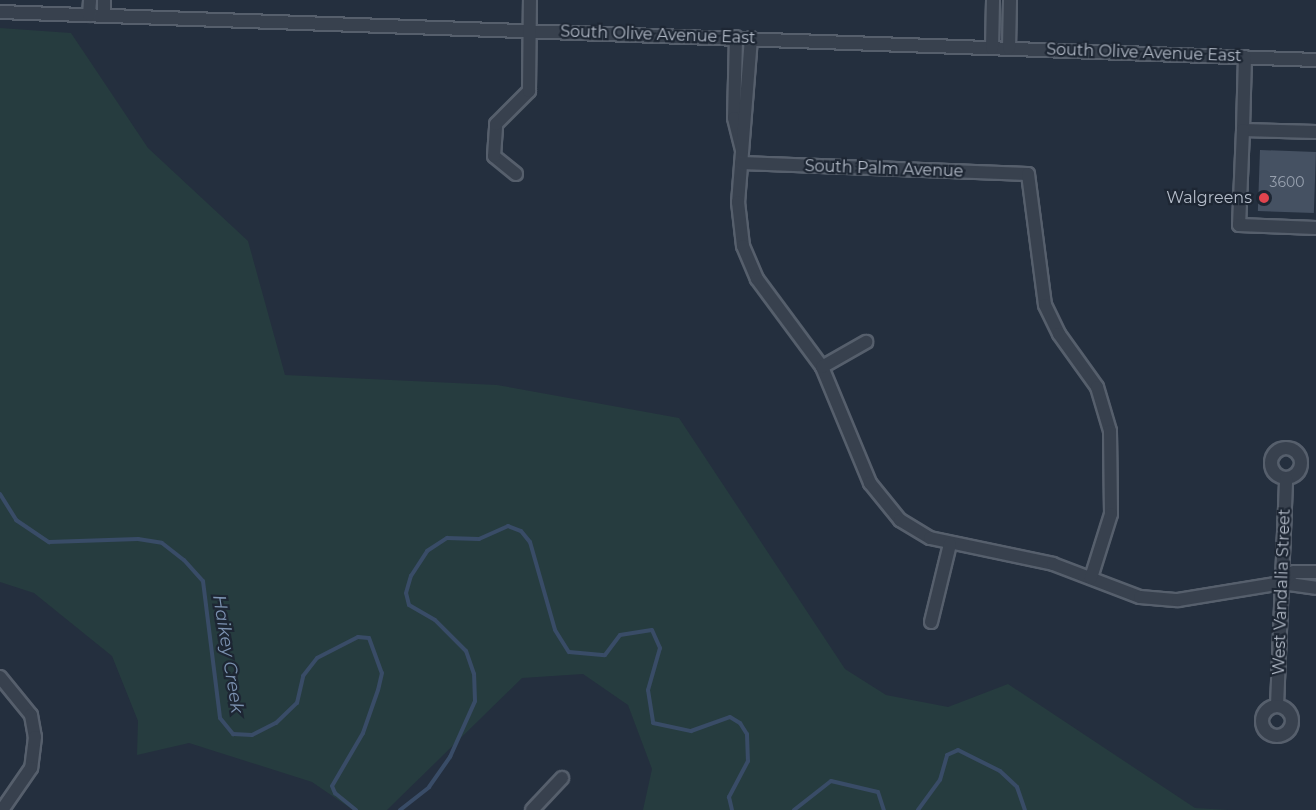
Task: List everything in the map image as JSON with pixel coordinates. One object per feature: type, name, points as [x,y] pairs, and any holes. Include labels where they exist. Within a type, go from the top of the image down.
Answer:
[{"type":"street","points":[[89,15],[90,0]]},
{"type":"street","points":[[104,0],[104,15]]},
{"type":"street","points":[[516,174],[494,156],[496,124],[529,91],[530,0]]},
{"type":"street","points":[[992,48],[993,0]]},
{"type":"street","points":[[1009,48],[1010,0]]},
{"type":"street","name":"South Olive Avenue East","points":[[0,12],[736,37],[1316,60]]},
{"type":"street","points":[[736,37],[734,118],[742,157]]},
{"type":"street","points":[[751,38],[738,223],[748,261],[822,367],[879,497],[900,520],[950,544],[1031,558],[1130,594],[1172,600],[1282,583],[1316,588]]},
{"type":"street","points":[[1245,57],[1239,225],[1316,228]]},
{"type":"street","points":[[1243,130],[1316,132]]},
{"type":"street","name":"South Palm Avenue","points":[[742,157],[1028,174],[1045,304],[1059,334],[1097,387],[1110,430],[1111,514],[1091,578]]},
{"type":"street","points":[[822,367],[866,342]]},
{"type":"street","name":"West Vandalia Street","points":[[1277,706],[1286,478]]},
{"type":"street","points":[[931,622],[950,544]]},
{"type":"street","points":[[1282,583],[1294,572],[1316,573]]},
{"type":"street","points":[[0,677],[12,686],[31,715],[34,746],[25,779],[2,810]]},
{"type":"street","points":[[532,810],[562,778]]},
{"type":"green space","points":[[0,28],[71,33],[148,148],[248,241],[285,375],[497,385],[679,418],[845,669],[886,695],[948,707],[1008,684],[1195,808],[1229,810],[643,810],[652,769],[628,705],[583,674],[522,678],[387,810],[353,810],[312,782],[189,743],[137,755],[138,721],[112,656],[34,593],[0,582]]},
{"type":"building","name":"Walgreens","points":[[1260,150],[1316,152],[1314,213],[1258,211]]},
{"type":"waterway","name":"Haikey Creek","points":[[0,494],[16,520],[49,542],[138,539],[162,543],[184,560],[203,581],[220,718],[233,734],[252,735],[276,723],[297,703],[303,676],[317,658],[358,637],[369,638],[382,673],[378,690],[363,733],[332,786],[335,793],[356,810]]},
{"type":"waterway","name":"Haikey Creek","points":[[400,810],[429,787],[450,757],[475,701],[474,674],[466,651],[435,620],[409,605],[406,593],[411,576],[427,551],[447,538],[479,539],[508,526],[521,531],[530,542],[555,630],[569,652],[605,655],[620,635],[652,630],[660,648],[648,690],[653,723],[691,731],[730,717],[740,723],[747,734],[748,761],[729,797],[732,810]]},
{"type":"waterway","name":"Haikey Creek","points":[[918,810],[940,780],[947,755],[958,750],[1000,771],[1017,787],[1025,810]]},
{"type":"waterway","name":"Haikey Creek","points":[[794,810],[831,781],[878,792],[884,810]]},
{"type":"place","name":"Walgreens","points":[[1264,198]]}]
